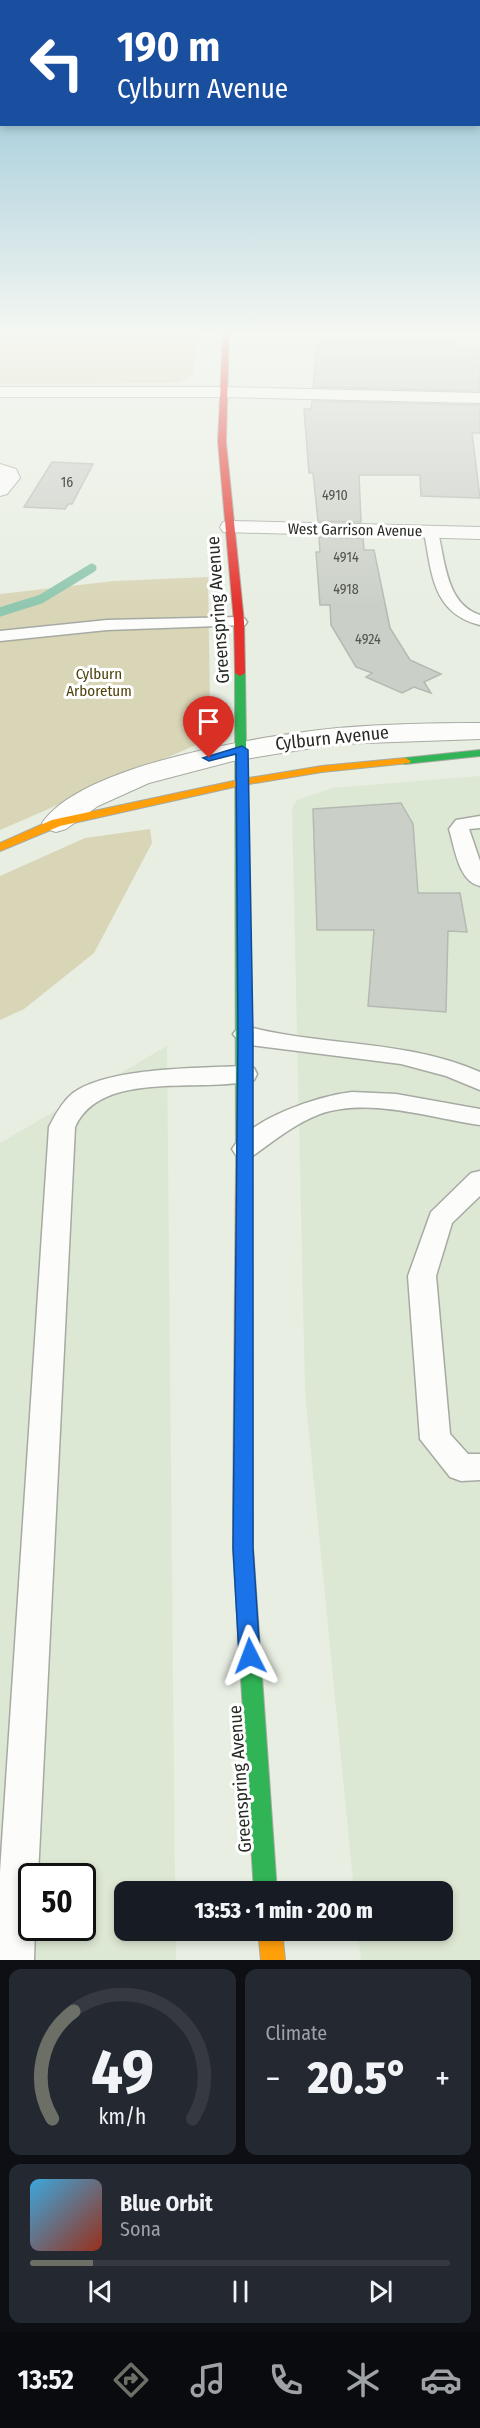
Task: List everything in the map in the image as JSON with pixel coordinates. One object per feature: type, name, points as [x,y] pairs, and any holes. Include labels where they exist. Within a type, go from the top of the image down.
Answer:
[{"type":"main road","name":"Greenspring Avenue","points":[[223,424],[222,453],[239,622],[243,782],[245,1034],[243,1548],[265,1881]]},
{"type":"main road","name":"Cylburn Avenue","points":[[0,847],[56,823],[243,782],[322,769],[480,753]]},
{"type":"main road","points":[[271,1941],[273,1960]]},
{"type":"street","points":[[0,470],[9,473],[10,478],[0,490]]},
{"type":"street","name":"West Garrison Avenue","points":[[231,527],[480,533]]},
{"type":"street","name":"Cylburn Avenue","points":[[56,823],[76,805],[106,788],[148,774],[242,750],[307,738],[354,733],[480,731]]},
{"type":"lane","points":[[431,532],[447,600],[464,615],[480,620]]},
{"type":"lane","points":[[0,636],[107,625],[239,622]]},
{"type":"lane","points":[[480,822],[463,824],[459,829],[475,877],[480,880]]},
{"type":"lane","points":[[245,1034],[260,1040],[418,1059],[450,1068],[480,1082]]},
{"type":"lane","points":[[14,1960],[62,1127],[72,1108],[89,1095],[156,1079],[245,1074]]},
{"type":"lane","points":[[245,1149],[281,1124],[313,1107],[338,1102],[407,1104],[480,1117]]},
{"type":"lane","points":[[480,1180],[440,1219],[422,1276],[435,1439],[461,1468],[480,1467]]},
{"type":"shaded area","points":[[480,776],[480,1960],[361,1960],[359,1941],[453,1941],[453,1881],[353,1881],[305,1392],[292,809],[297,800],[332,788]]},
{"type":"shaded area","points":[[167,1046],[175,1881],[114,1881],[114,1941],[176,1941],[176,1960],[0,1960],[0,1143]]},
{"type":"green space","name":"Cylburn Arboretum","points":[[208,577],[210,702],[196,745],[0,830],[0,594],[114,581]]},
{"type":"green space","points":[[150,829],[152,843],[94,953],[24,1009],[0,1020],[0,876],[85,838]]},
{"type":"building","points":[[305,424],[480,424],[480,433],[472,433],[480,498],[421,496],[420,475],[359,475],[361,522],[318,521],[313,473],[309,473]]},
{"type":"building","points":[[52,462],[93,464],[72,504],[68,504],[65,509],[24,507]]},
{"type":"building","points":[[319,537],[363,538],[364,550],[374,550],[390,628],[410,660],[441,674],[424,682],[431,693],[414,687],[402,693],[366,677],[372,673],[356,667],[331,625],[330,605],[320,605],[316,552],[320,552]]},
{"type":"building","points":[[401,803],[413,824],[418,893],[460,893],[467,932],[448,931],[446,1012],[368,1006],[374,930],[317,930],[313,809]]},
{"type":"waterway","points":[[0,612],[41,599],[92,568]]},
{"type":"traffic: fast","points":[[240,673],[244,1168]]},
{"type":"traffic: fast","points":[[405,761],[480,753]]},
{"type":"traffic: fast","points":[[243,1512],[243,1548],[265,1881]]},
{"type":"traffic: slow","points":[[0,847],[56,823],[243,782],[322,769],[405,761]]},
{"type":"traffic: slow","points":[[243,1512],[244,1168]]},
{"type":"traffic: slow","points":[[271,1941],[273,1960]]},
{"type":"traffic: jam","points":[[223,424],[222,442],[239,622],[240,673]]},
{"type":"route","points":[[209,758],[242,750],[245,1034],[243,1548],[250,1656]]}]
